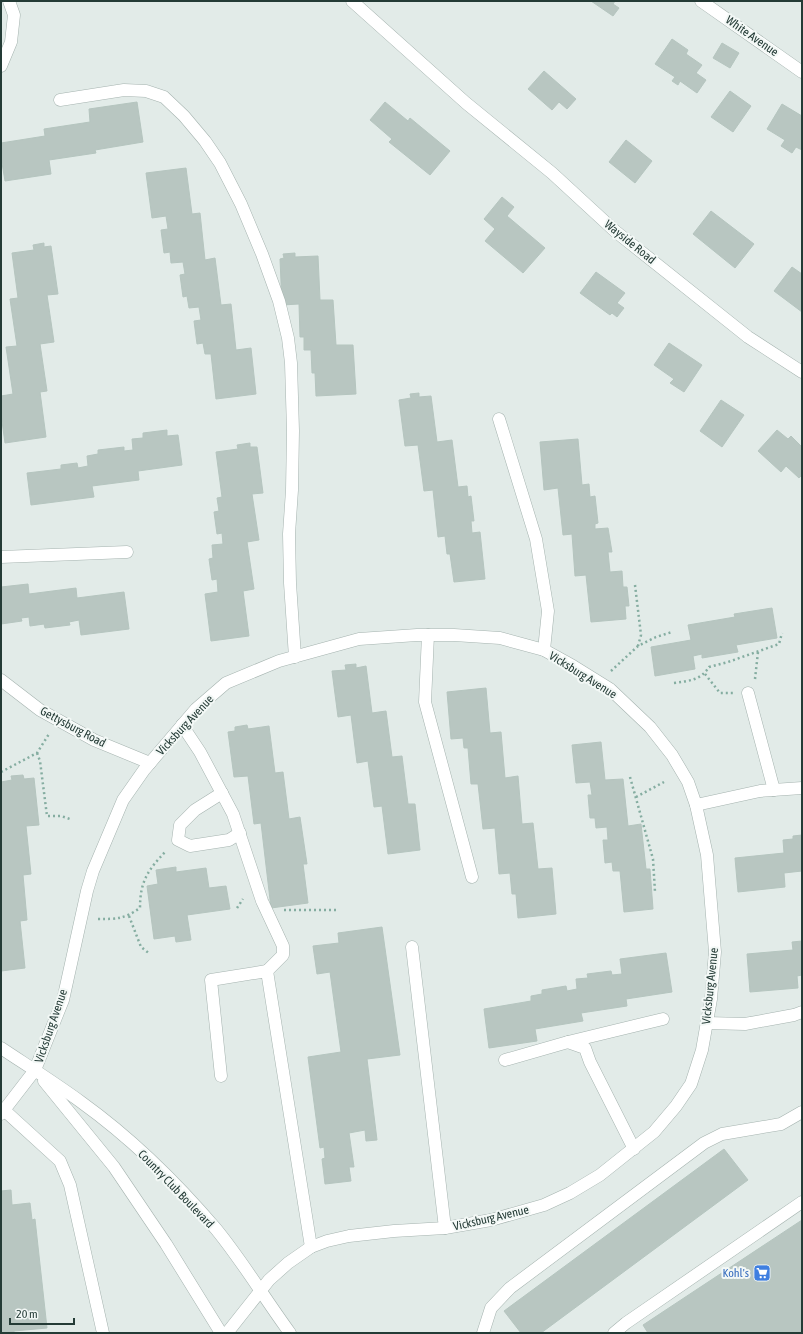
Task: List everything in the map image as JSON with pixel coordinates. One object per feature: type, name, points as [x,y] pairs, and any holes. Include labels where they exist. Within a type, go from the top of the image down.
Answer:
[{"type":"street","points":[[1,66],[11,42],[14,15],[9,1]]},
{"type":"street","name":"Wayside Road","points":[[352,1],[466,103],[552,173],[621,236],[748,337],[802,372]]},
{"type":"street","name":"White Avenue","points":[[701,1],[802,72]]},
{"type":"street","points":[[60,100],[124,90],[146,91],[164,98],[184,116],[205,141],[220,163],[241,204],[262,254],[279,301],[288,338],[291,363],[293,431],[292,490],[289,534],[290,583],[295,657]]},
{"type":"street","points":[[500,419],[536,539],[548,611],[544,650]]},
{"type":"street","points":[[2,554],[127,552]]},
{"type":"street","points":[[428,635],[425,702],[472,877]]},
{"type":"street","name":"Vicksburg Avenue","points":[[3,1112],[35,1070],[63,1000],[87,891],[93,871],[123,800],[150,763],[196,709],[226,683],[279,661],[359,639],[428,635],[500,638],[544,650],[573,666],[610,689],[650,727],[672,755],[688,782],[696,805],[707,855],[715,952],[711,999],[702,1050],[691,1084],[676,1106],[654,1132],[600,1176],[570,1193],[544,1205],[491,1220],[445,1228],[394,1231],[349,1236],[327,1241],[311,1247],[269,1280],[227,1333]]},
{"type":"street","name":"Gettysburg Road","points":[[1,680],[40,710],[56,719],[94,740],[150,763]]},
{"type":"street","points":[[748,693],[774,790]]},
{"type":"street","points":[[182,725],[200,752],[233,814],[262,901],[283,946],[283,955],[267,971],[211,980],[221,1076]]},
{"type":"street","points":[[696,805],[760,791],[802,788]]},
{"type":"street","points":[[222,793],[195,810],[180,825],[178,840],[190,846],[229,840],[240,832]]},
{"type":"street","points":[[412,946],[445,1228]]},
{"type":"street","points":[[267,971],[311,1247]]},
{"type":"street","points":[[707,1023],[745,1024],[794,1015],[802,1012]]},
{"type":"street","points":[[505,1060],[568,1042],[664,1019]]},
{"type":"street","points":[[568,1042],[585,1048],[590,1062],[634,1149]]},
{"type":"street","name":"Country Club Boulevard","points":[[1,1048],[82,1103],[112,1126],[159,1169],[194,1204],[217,1230],[290,1333]]},
{"type":"street","name":"Country Club Boulevard","points":[[35,1070],[114,1167],[166,1244],[221,1333]]},
{"type":"street","points":[[3,1112],[60,1161],[63,1167],[70,1185],[103,1333]]},
{"type":"street","points":[[482,1333],[491,1308],[510,1288],[704,1143],[722,1134],[781,1124],[802,1112]]},
{"type":"street","points":[[614,1333],[626,1323],[802,1202]]},
{"type":"path","points":[[635,585],[641,635],[638,646]]},
{"type":"path","points":[[599,682],[638,646],[656,637],[672,632]]},
{"type":"path","points":[[674,682],[691,681],[705,674],[709,666],[728,662],[779,644],[782,633]]},
{"type":"path","points":[[1,772],[37,753],[48,736],[56,719]]},
{"type":"path","points":[[37,753],[40,761],[47,816],[61,816],[70,819]]},
{"type":"path","points":[[630,777],[653,860],[655,892]]},
{"type":"path","points":[[636,797],[664,782]]},
{"type":"path","points":[[97,919],[112,919],[129,916],[140,908],[140,895],[145,876],[155,862],[178,840]]},
{"type":"path","points":[[267,911],[296,909],[336,910]]},
{"type":"path","points":[[129,916],[141,947],[150,954]]},
{"type":"building","points":[[591,1],[615,1],[613,4],[619,8],[613,16]]},
{"type":"building","points":[[672,39],[688,50],[686,54],[702,65],[696,73],[706,80],[697,93],[680,81],[678,85],[672,81],[675,77],[655,64]]},
{"type":"building","points":[[722,43],[739,53],[730,68],[713,58]]},
{"type":"building","points":[[544,71],[576,99],[567,109],[559,102],[552,110],[528,89]]},
{"type":"building","points":[[730,91],[751,106],[733,132],[711,117]]},
{"type":"building","points":[[137,102],[143,142],[95,150],[96,153],[49,160],[51,174],[5,181],[1,157],[1,143],[45,136],[44,129],[90,122],[89,109]]},
{"type":"building","points":[[385,102],[408,121],[410,118],[450,151],[430,175],[389,142],[392,139],[370,120]]},
{"type":"building","points":[[782,104],[802,116],[802,150],[796,147],[792,153],[781,146],[785,140],[767,129]]},
{"type":"building","points":[[626,140],[652,161],[635,183],[609,162]]},
{"type":"building","points":[[186,168],[192,214],[200,213],[205,260],[215,258],[221,305],[231,304],[236,350],[251,348],[256,394],[216,399],[211,354],[205,354],[203,343],[197,344],[194,321],[201,320],[199,307],[189,308],[187,296],[183,297],[180,275],[185,274],[183,262],[171,263],[170,252],[164,253],[161,230],[168,229],[166,216],[152,218],[146,173]]},
{"type":"building","points":[[502,197],[514,207],[507,216],[545,248],[523,273],[485,241],[495,229],[484,219]]},
{"type":"building","points":[[711,211],[754,244],[735,268],[693,234]]},
{"type":"building","points":[[44,243],[44,247],[51,246],[58,294],[47,295],[54,342],[40,344],[47,391],[40,392],[46,437],[5,443],[1,414],[1,396],[13,394],[6,347],[17,346],[10,299],[18,298],[12,253],[34,250],[33,245]]},
{"type":"building","points":[[295,253],[295,257],[318,256],[320,300],[333,300],[336,345],[353,345],[356,394],[316,396],[315,373],[312,373],[311,350],[304,350],[304,337],[300,337],[299,304],[282,305],[280,259],[284,258],[283,254]]},
{"type":"building","points":[[792,267],[802,274],[802,312],[774,291]]},
{"type":"building","points":[[596,272],[625,293],[617,303],[624,308],[617,317],[612,313],[610,315],[580,293]]},
{"type":"building","points":[[669,343],[702,365],[684,392],[670,383],[674,379],[654,365]]},
{"type":"building","points":[[419,393],[419,397],[431,396],[437,442],[452,440],[458,487],[467,486],[468,497],[471,496],[474,521],[471,521],[472,533],[480,532],[485,579],[454,582],[450,554],[447,554],[445,536],[438,537],[433,490],[424,491],[418,445],[405,446],[399,400],[411,398],[410,394]]},
{"type":"building","points":[[721,400],[744,415],[722,447],[700,431]]},
{"type":"building","points":[[167,430],[167,436],[178,435],[182,465],[138,471],[139,480],[92,486],[94,497],[31,505],[27,473],[61,469],[61,465],[77,463],[78,468],[88,466],[87,456],[98,454],[98,450],[124,447],[124,451],[133,450],[132,439],[143,438],[143,433]]},
{"type":"building","points":[[777,430],[788,439],[791,436],[802,447],[802,475],[799,478],[786,466],[781,472],[758,451]]},
{"type":"building","points":[[578,439],[582,485],[589,484],[590,497],[595,496],[598,523],[595,524],[595,529],[608,528],[612,552],[608,552],[610,572],[622,571],[623,587],[627,587],[629,606],[625,606],[626,619],[591,622],[586,575],[575,576],[572,534],[563,535],[558,488],[544,490],[540,442]]},
{"type":"building","points":[[250,443],[250,447],[257,447],[263,493],[252,494],[259,540],[247,542],[254,589],[243,591],[249,636],[211,641],[205,594],[218,592],[217,579],[212,580],[209,559],[213,558],[212,545],[223,544],[222,533],[217,534],[214,512],[219,511],[217,498],[222,497],[216,452],[238,449],[237,445]]},
{"type":"building","points":[[28,584],[29,594],[76,588],[77,598],[124,592],[129,629],[81,635],[79,620],[69,622],[70,625],[45,628],[44,624],[30,626],[29,617],[21,618],[22,621],[1,624],[1,587]]},
{"type":"building","points":[[772,608],[777,638],[736,645],[738,652],[702,658],[702,654],[693,656],[695,669],[655,676],[651,647],[691,640],[688,625],[735,617],[734,614]]},
{"type":"building","points":[[356,664],[356,668],[366,666],[372,713],[386,711],[392,757],[402,756],[408,804],[415,804],[420,850],[388,854],[382,806],[374,807],[368,761],[357,763],[351,715],[338,717],[332,671],[346,670],[345,665]]},
{"type":"building","points":[[486,688],[490,733],[501,732],[505,778],[518,776],[522,824],[533,823],[538,869],[552,868],[556,914],[518,918],[516,894],[512,894],[510,873],[499,874],[495,828],[483,829],[478,784],[471,784],[468,748],[464,748],[463,738],[451,739],[447,692]]},
{"type":"building","points":[[247,725],[248,729],[269,726],[275,773],[283,772],[289,819],[300,817],[307,864],[303,864],[308,903],[271,908],[261,823],[254,824],[248,776],[234,777],[228,732],[235,731],[235,727]]},
{"type":"building","points":[[601,742],[605,780],[623,779],[628,826],[641,824],[646,869],[650,869],[653,909],[624,912],[620,871],[613,871],[612,862],[605,863],[603,840],[608,840],[607,827],[596,828],[595,818],[590,818],[588,795],[592,795],[590,782],[576,783],[572,745]]},
{"type":"building","points":[[23,775],[24,779],[34,778],[39,825],[26,826],[31,874],[23,875],[27,920],[20,921],[25,968],[1,971],[1,782],[12,780],[11,776]]},
{"type":"building","points":[[802,835],[802,871],[784,873],[785,887],[738,892],[735,858],[784,853],[783,840],[793,839],[793,836]]},
{"type":"building","points":[[176,867],[176,872],[206,868],[209,888],[226,886],[230,909],[187,915],[191,940],[176,942],[175,936],[154,939],[147,886],[158,884],[156,870]]},
{"type":"building","points":[[382,927],[400,1055],[367,1059],[377,1140],[366,1141],[365,1130],[349,1133],[354,1167],[349,1167],[351,1181],[325,1184],[322,1159],[325,1158],[324,1147],[320,1148],[308,1057],[341,1052],[330,972],[317,974],[313,946],[339,943],[338,933]]},
{"type":"building","points":[[802,941],[802,975],[797,976],[798,988],[750,992],[747,954],[793,950],[792,942]]},
{"type":"building","points":[[666,953],[672,992],[626,999],[627,1006],[581,1013],[583,1021],[535,1029],[537,1041],[489,1048],[484,1009],[531,1001],[531,996],[542,994],[542,990],[566,986],[567,991],[577,989],[576,979],[588,978],[587,974],[611,971],[612,975],[622,974],[620,959]]},
{"type":"building","points":[[724,1149],[748,1180],[541,1333],[521,1333],[504,1311]]},
{"type":"building","points":[[11,1190],[12,1205],[30,1203],[32,1220],[35,1219],[47,1328],[14,1331],[14,1333],[1,1333],[1,1191]]},
{"type":"building","name":"Kohl's","points":[[802,1220],[802,1333],[648,1333],[643,1325]]},
{"type":"place","name":"Kohl's","points":[[762,1273]]}]
